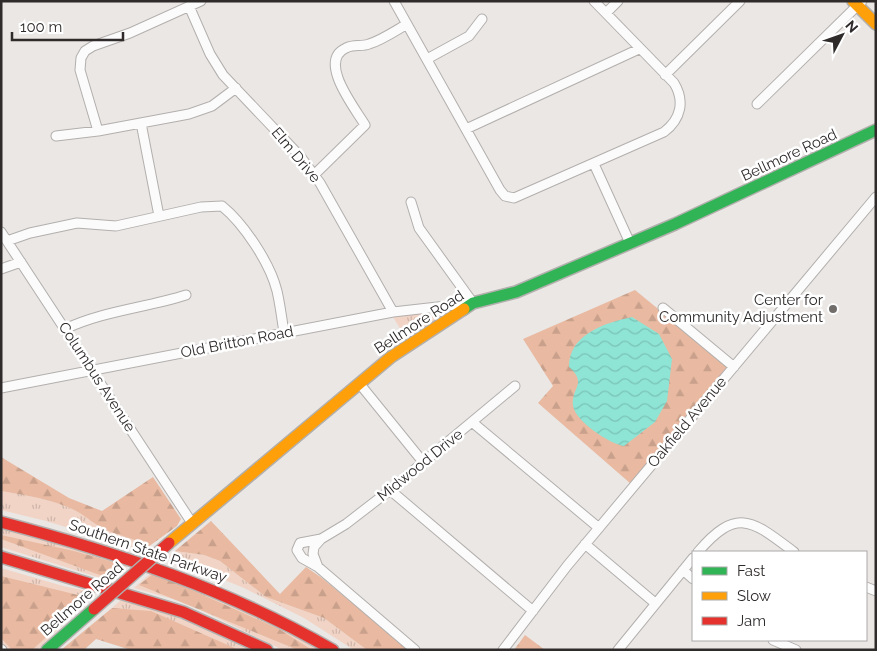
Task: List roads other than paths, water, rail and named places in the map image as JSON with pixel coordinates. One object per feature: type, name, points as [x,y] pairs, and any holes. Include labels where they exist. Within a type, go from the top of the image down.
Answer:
[{"type":"main road","points":[[857,3],[876,24]]},
{"type":"main road","name":"Bellmore Road","points":[[48,650],[192,523],[359,383],[405,346],[473,303],[516,292],[801,167],[876,130]]},
{"type":"main road","name":"Southern State Parkway","points":[[1,522],[109,551],[195,580],[260,608],[333,650]]},
{"type":"main road","points":[[1,558],[17,561],[182,612],[267,650]]},
{"type":"street","points":[[98,131],[80,70],[81,58],[85,51],[201,1]]},
{"type":"street","points":[[394,1],[500,190],[509,197],[521,197],[668,129],[675,122],[681,106],[679,92],[674,83],[594,1]]},
{"type":"street","points":[[606,13],[618,1]]},
{"type":"street","points":[[665,75],[740,1]]},
{"type":"street","points":[[757,104],[857,3]]},
{"type":"street","name":"Elm Drive","points":[[188,6],[210,54],[223,75],[300,156],[314,175],[393,312]]},
{"type":"street","points":[[427,59],[469,36],[482,19]]},
{"type":"street","points":[[314,175],[365,125],[335,73],[338,56],[346,48],[368,45],[407,24]]},
{"type":"street","points":[[466,129],[639,49]]},
{"type":"street","points":[[56,136],[98,131],[204,110],[236,88]]},
{"type":"street","points":[[141,123],[159,216]]},
{"type":"street","points":[[594,164],[630,243]]},
{"type":"street","name":"Oakfield Avenue","points":[[502,648],[585,544],[876,197]]},
{"type":"street","points":[[411,202],[419,228],[473,303]]},
{"type":"street","points":[[7,241],[30,233],[77,223],[116,226],[159,216],[212,206],[222,206],[231,214],[249,237],[270,274],[277,290],[284,333]]},
{"type":"street","name":"Columbus Avenue","points":[[1,232],[192,523]]},
{"type":"street","points":[[1,269],[21,262]]},
{"type":"street","points":[[65,329],[86,319],[154,305],[186,295]]},
{"type":"street","name":"Old Britton Road","points":[[1,388],[393,312],[473,303]]},
{"type":"street","points":[[663,308],[734,367]]},
{"type":"street","points":[[359,383],[423,462]]},
{"type":"street","name":"Midwood Drive","points":[[318,567],[302,558],[297,550],[303,541],[320,539],[346,524],[515,386]]},
{"type":"street","points":[[472,422],[599,528]]},
{"type":"street","points":[[390,490],[532,610]]},
{"type":"street","points":[[699,551],[719,530],[738,523],[756,526],[780,540],[793,551]]},
{"type":"street","points":[[320,539],[314,547],[313,554],[318,567],[415,650]]},
{"type":"street","points":[[585,544],[655,603]]},
{"type":"street","points":[[618,650],[692,559]]},
{"type":"street","points":[[683,570],[692,577]]},
{"type":"street","points":[[775,641],[796,650]]},
{"type":"water","points":[[632,317],[659,334],[672,359],[667,401],[655,422],[624,446],[594,431],[575,412],[573,400],[578,382],[575,373],[569,367],[575,346],[582,338],[600,327]]},
{"type":"place","name":"Center for Community Adjustment","points":[[833,309]]}]
